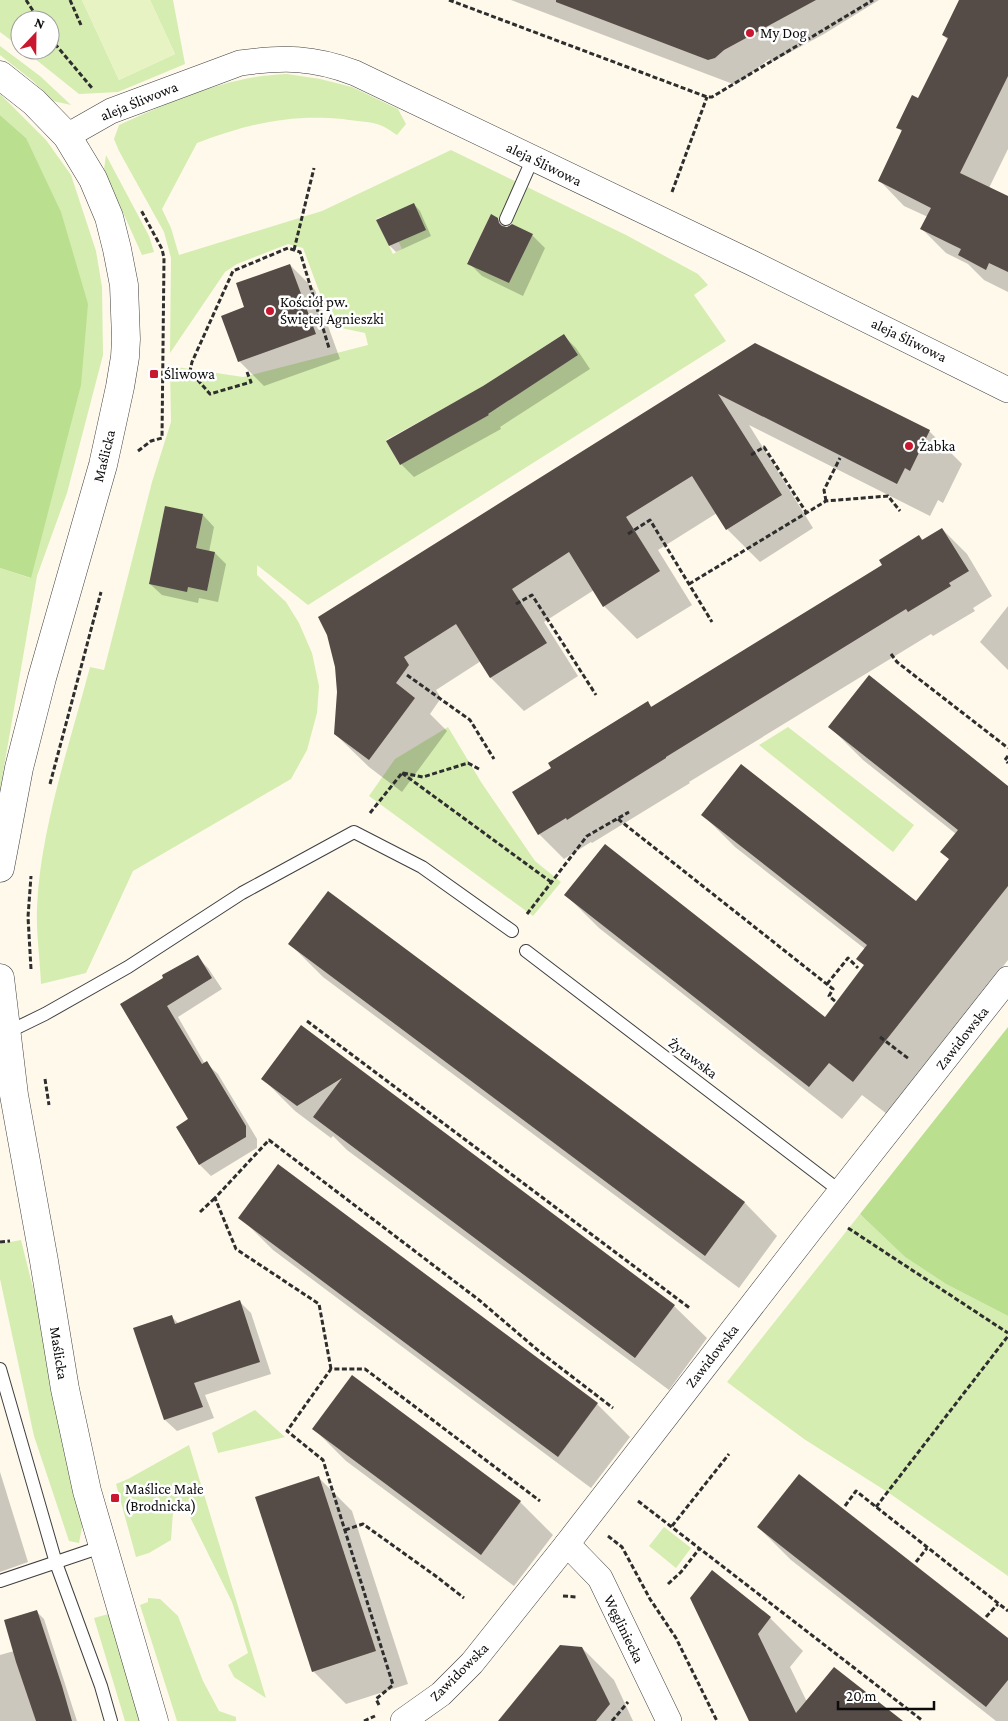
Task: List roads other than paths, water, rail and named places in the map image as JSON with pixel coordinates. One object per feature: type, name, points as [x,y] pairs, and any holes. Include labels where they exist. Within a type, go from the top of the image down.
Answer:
[{"type":"street","name":"aleja Śliwowa","points":[[66,136],[111,111],[240,64],[281,59],[316,60],[355,73],[761,267],[1008,390]]},
{"type":"street","name":"Maślicka","points":[[0,75],[34,102],[66,136],[93,179],[109,217],[124,284],[125,357],[103,465],[44,670],[19,768],[0,868]]},
{"type":"street","name":"Maślicka","points":[[0,978],[6,1033],[7,1096],[65,1389],[87,1491],[154,1721]]},
{"type":"street","name":"Zawidowska","points":[[393,1716],[441,1694],[472,1663],[568,1544],[840,1191],[1008,979]]},
{"type":"street","name":"Węgliniecka","points":[[568,1544],[600,1578],[670,1721]]},
{"type":"lane","points":[[506,219],[533,158]]},
{"type":"lane","points":[[6,1033],[45,1014],[128,967],[242,893],[354,832],[422,867],[512,931]]},
{"type":"lane","name":"Żytawska","points":[[526,951],[840,1191]]},
{"type":"lane","points":[[0,1369],[56,1563],[101,1686],[111,1721]]},
{"type":"lane","points":[[0,1581],[104,1546]]},
{"type":"place","name":"My Dog","points":[[750,33]]},
{"type":"place","name":"Kościół pw. Świętej Agnieszki","points":[[270,311]]},
{"type":"place","name":"Śliwowa","points":[[154,374]]},
{"type":"place","name":"Żabka","points":[[909,446]]},
{"type":"place","name":"Maślice Małe (Brodnicka)","points":[[115,1498]]}]
